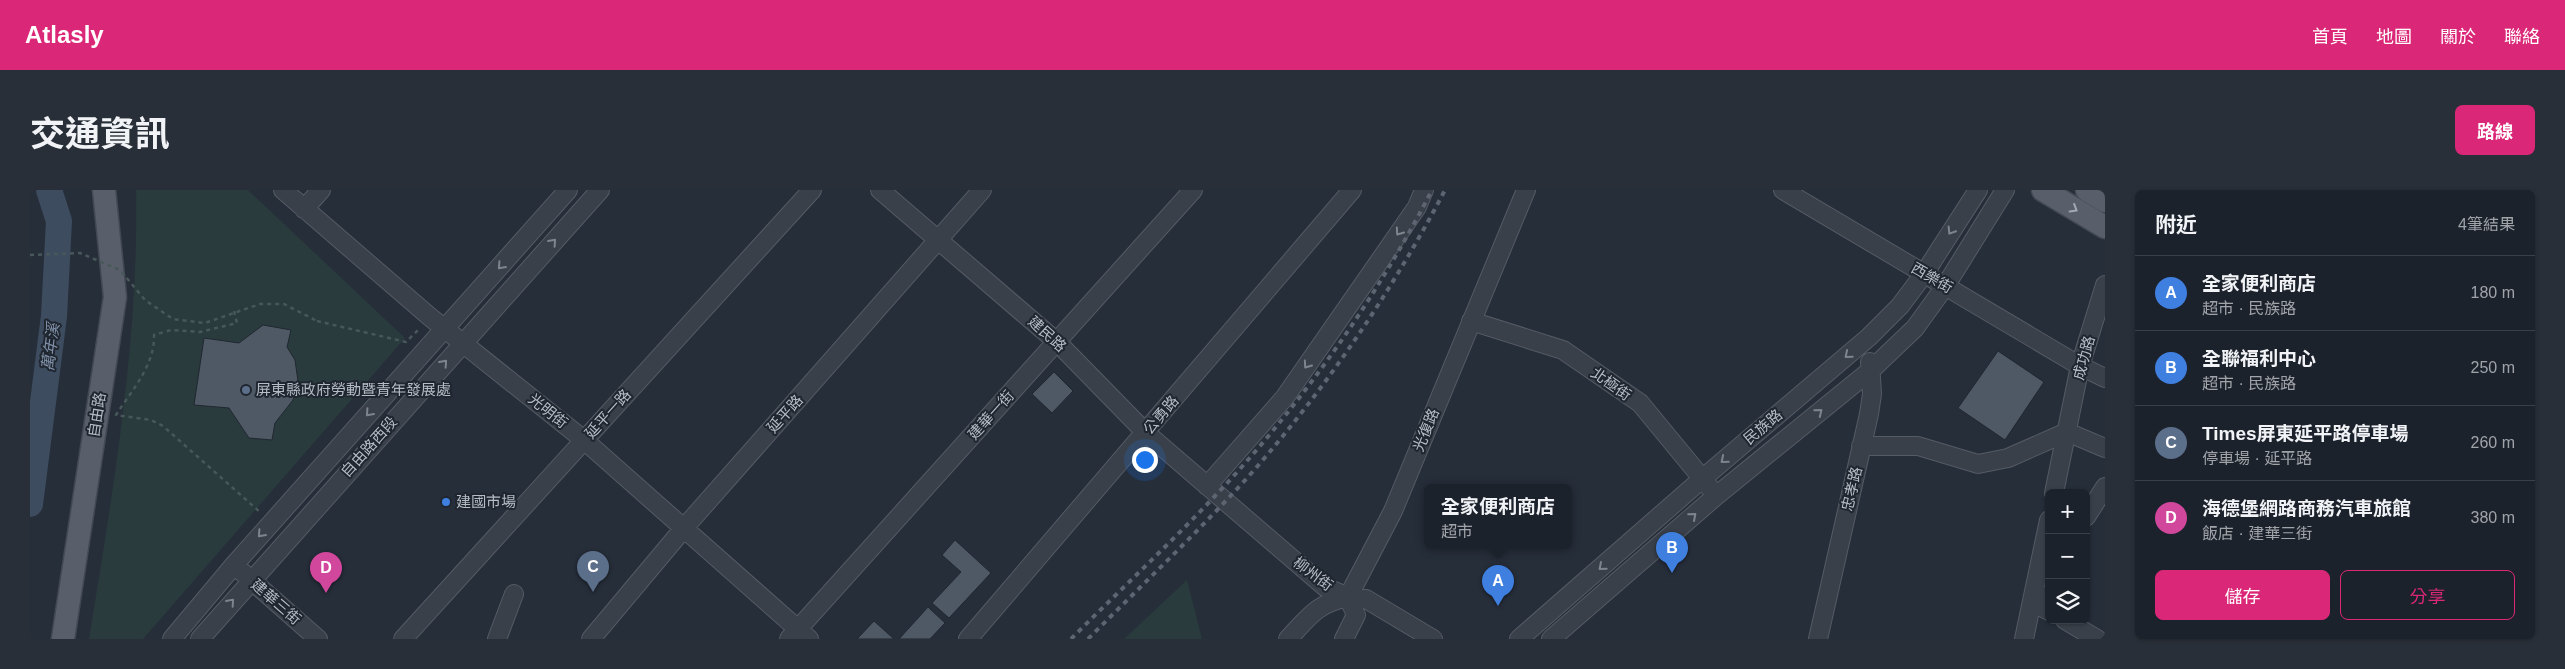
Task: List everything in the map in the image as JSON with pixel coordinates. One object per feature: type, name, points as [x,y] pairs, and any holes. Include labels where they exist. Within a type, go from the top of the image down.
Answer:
[{"type":"main road","name":"自由路","points":[[63,639],[115,297],[104,190]]},
{"type":"main road","points":[[2043,190],[2105,227]]},
{"type":"main road","points":[[2087,190],[2105,201]]},
{"type":"street","name":"光明街","points":[[283,190],[430,318],[463,342],[584,440],[684,528],[798,636]]},
{"type":"street","points":[[304,209],[321,190]]},
{"type":"street","name":"自由路西段","points":[[172,639],[271,523],[568,190]]},
{"type":"street","name":"自由路西段","points":[[200,639],[250,580],[600,190]]},
{"type":"street","name":"延平一路","points":[[403,639],[812,190]]},
{"type":"street","name":"建民路","points":[[880,190],[1057,342],[1146,433],[1207,486]]},
{"type":"street","name":"延平路","points":[[591,639],[684,528],[982,190]]},
{"type":"street","name":"建華一街","points":[[798,636],[1193,190]]},
{"type":"street","name":"公勇路","points":[[968,639],[1352,190]]},
{"type":"street","points":[[1207,486],[1285,397],[1417,207],[1424,190]]},
{"type":"street","name":"光復路","points":[[1348,597],[1393,512],[1526,190]]},
{"type":"street","name":"西樂街","points":[[1783,190],[2080,366],[2105,378]]},
{"type":"street","name":"民族路","points":[[1519,639],[1702,479],[1869,337],[1900,306],[1924,274],[1978,190]]},
{"type":"street","name":"民族路","points":[[1551,639],[1716,496],[1871,370],[1914,328],[1946,285],[2005,190]]},
{"type":"street","name":"成功路","points":[[2055,489],[2080,366],[2105,285]]},
{"type":"street","name":"北極街","points":[[1471,321],[1563,350],[1640,403],[1716,496]]},
{"type":"street","name":"忠孝路","points":[[1818,639],[1872,394],[1869,337]]},
{"type":"street","points":[[1862,446],[1918,446],[1978,464],[2008,458],[2067,432],[2105,448]]},
{"type":"street","name":"柳州街","points":[[1207,486],[1325,587],[1348,597],[1366,599],[1433,639]]},
{"type":"street","points":[[2090,510],[2105,487]]},
{"type":"street","points":[[2024,639],[2046,534]]},
{"type":"street","name":"建華三街","points":[[234,565],[318,639]]},
{"type":"street","points":[[2032,602],[2046,579]]},
{"type":"street","points":[[497,639],[514,594]]},
{"type":"street","points":[[1288,639],[1314,612],[1328,601],[1348,597],[1356,614],[1344,639]]},
{"type":"street","points":[[2032,602],[2045,609]]},
{"type":"street","points":[[2071,624],[2097,639]]},
{"type":"path","points":[[30,255],[80,253],[120,270],[146,300],[173,319],[205,322],[260,304],[284,304],[317,321],[406,342],[430,318]]},
{"type":"path","points":[[234,311],[237,323],[200,332],[171,330],[154,335],[154,345],[148,366],[116,415],[151,420],[163,426],[271,523]]},
{"type":"shaded area","points":[[136,190],[248,190],[405,338],[143,639],[89,639],[123,416],[129,359],[136,247]]},
{"type":"shaded area","points":[[1187,580],[1202,639],[1124,639]]},
{"type":"building","name":"屏東縣政府勞動暨青年發展處","points":[[263,325],[291,330],[287,347],[295,360],[298,381],[293,400],[275,423],[272,440],[249,438],[229,408],[194,405],[204,338],[239,343]]},
{"type":"building","points":[[1998,351],[2044,382],[2005,440],[1958,408]]},
{"type":"building","points":[[1054,372],[1073,391],[1052,413],[1032,394]]},
{"type":"building","points":[[955,540],[991,573],[949,618],[932,603],[961,572],[942,555]]},
{"type":"building","points":[[928,607],[945,623],[930,639],[899,639]]},
{"type":"building","points":[[874,621],[894,639],[857,639]]},
{"type":"waterway","name":"萬年溪","points":[[30,504],[54,316],[59,221],[49,190]]},
{"type":"railway","points":[[1071,639],[1219,492],[1294,405],[1368,301],[1412,228],[1432,190]]},
{"type":"railway","points":[[1088,639],[1229,498],[1304,410],[1355,340],[1379,303],[1445,190]]},
{"type":"place","name":"屏東縣政府勞動暨青年發展處","points":[[246,390]]},
{"type":"place","name":"建國市場","points":[[446,502]]},
{"type":"place","name":"全聯福利中心","points":[[1672,573]]},
{"type":"place","name":"Times屏東延平路停車場","points":[[593,592]]},
{"type":"place","name":"海德堡網路商務汽車旅館","points":[[326,593]]},
{"type":"place","name":"全家便利商店","points":[[1498,606]]}]
